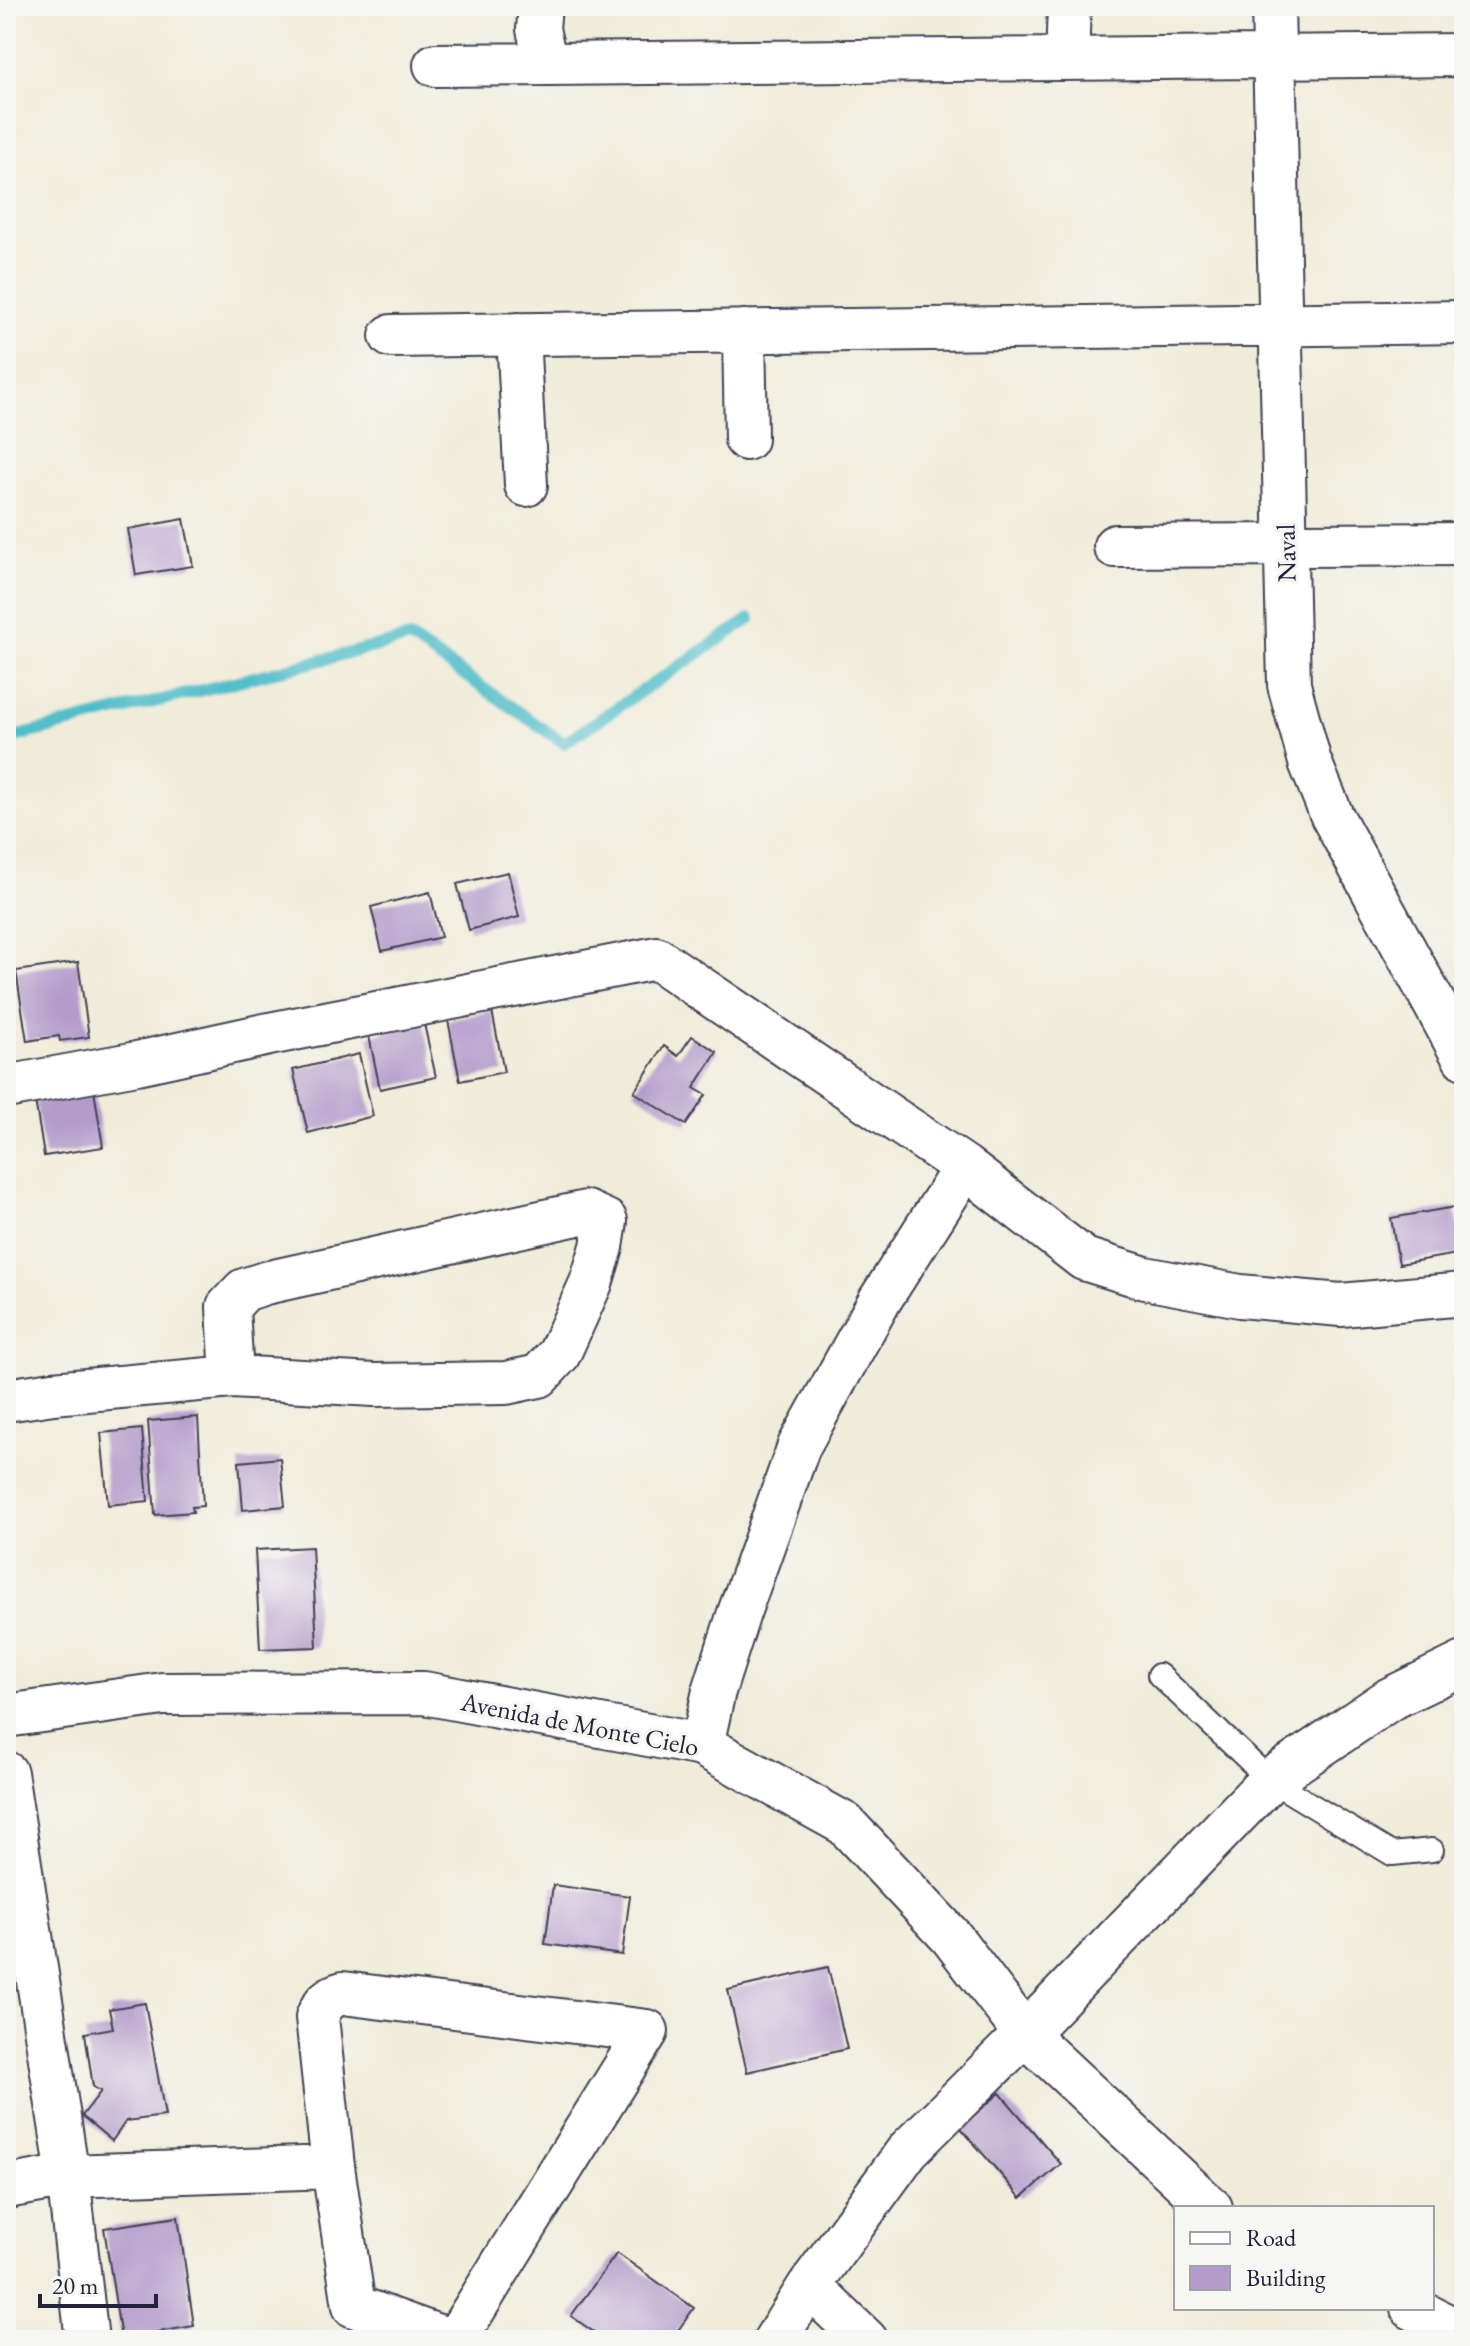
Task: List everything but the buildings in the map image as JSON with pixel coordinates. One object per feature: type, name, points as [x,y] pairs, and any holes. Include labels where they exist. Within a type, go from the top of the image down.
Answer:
[{"type":"street","points":[[540,6],[538,29],[546,64]]},
{"type":"street","points":[[1067,59],[1069,6]]},
{"type":"street","name":"Naval","points":[[1273,6],[1289,685],[1310,762],[1332,816],[1464,1058]]},
{"type":"street","points":[[435,65],[1464,55]]},
{"type":"street","points":[[391,336],[1464,322]]},
{"type":"street","points":[[744,331],[746,439]]},
{"type":"street","points":[[518,334],[526,485]]},
{"type":"street","points":[[1115,546],[1464,544]]},
{"type":"street","points":[[6,1087],[656,958],[965,1167],[1084,1259],[1145,1278],[1240,1296],[1341,1305],[1464,1294]]},
{"type":"street","points":[[702,1745],[714,1691],[739,1613],[799,1446],[880,1300],[965,1167]]},
{"type":"street","points":[[6,1400],[232,1377],[374,1385],[506,1383],[539,1376],[559,1354],[591,1283],[606,1221],[586,1212],[244,1290],[228,1307],[232,1377]]},
{"type":"street","points":[[775,2340],[809,2286],[908,2150],[1025,2034],[1270,1780],[1390,1699],[1464,1663]]},
{"type":"street","name":"Avenida de Monte Cielo","points":[[6,1716],[163,1694],[424,1693],[702,1745],[845,1824],[952,1938],[1025,2034],[1209,2206]]},
{"type":"street","points":[[6,1773],[68,2176],[87,2340]]},
{"type":"street","points":[[343,1993],[647,2031],[452,2340],[354,2306],[333,2167],[317,2017],[322,2005],[330,1997],[343,1993]]},
{"type":"street","points":[[6,2187],[68,2176],[333,2167]]},
{"type":"street","points":[[809,2286],[866,2340]]},
{"type":"street","points":[[1416,2310],[1464,2336]]},
{"type":"lane","points":[[1159,1675],[1270,1780],[1392,1854],[1432,1850]]},
{"type":"waterway","points":[[6,739],[410,638],[564,743],[750,619]]}]
